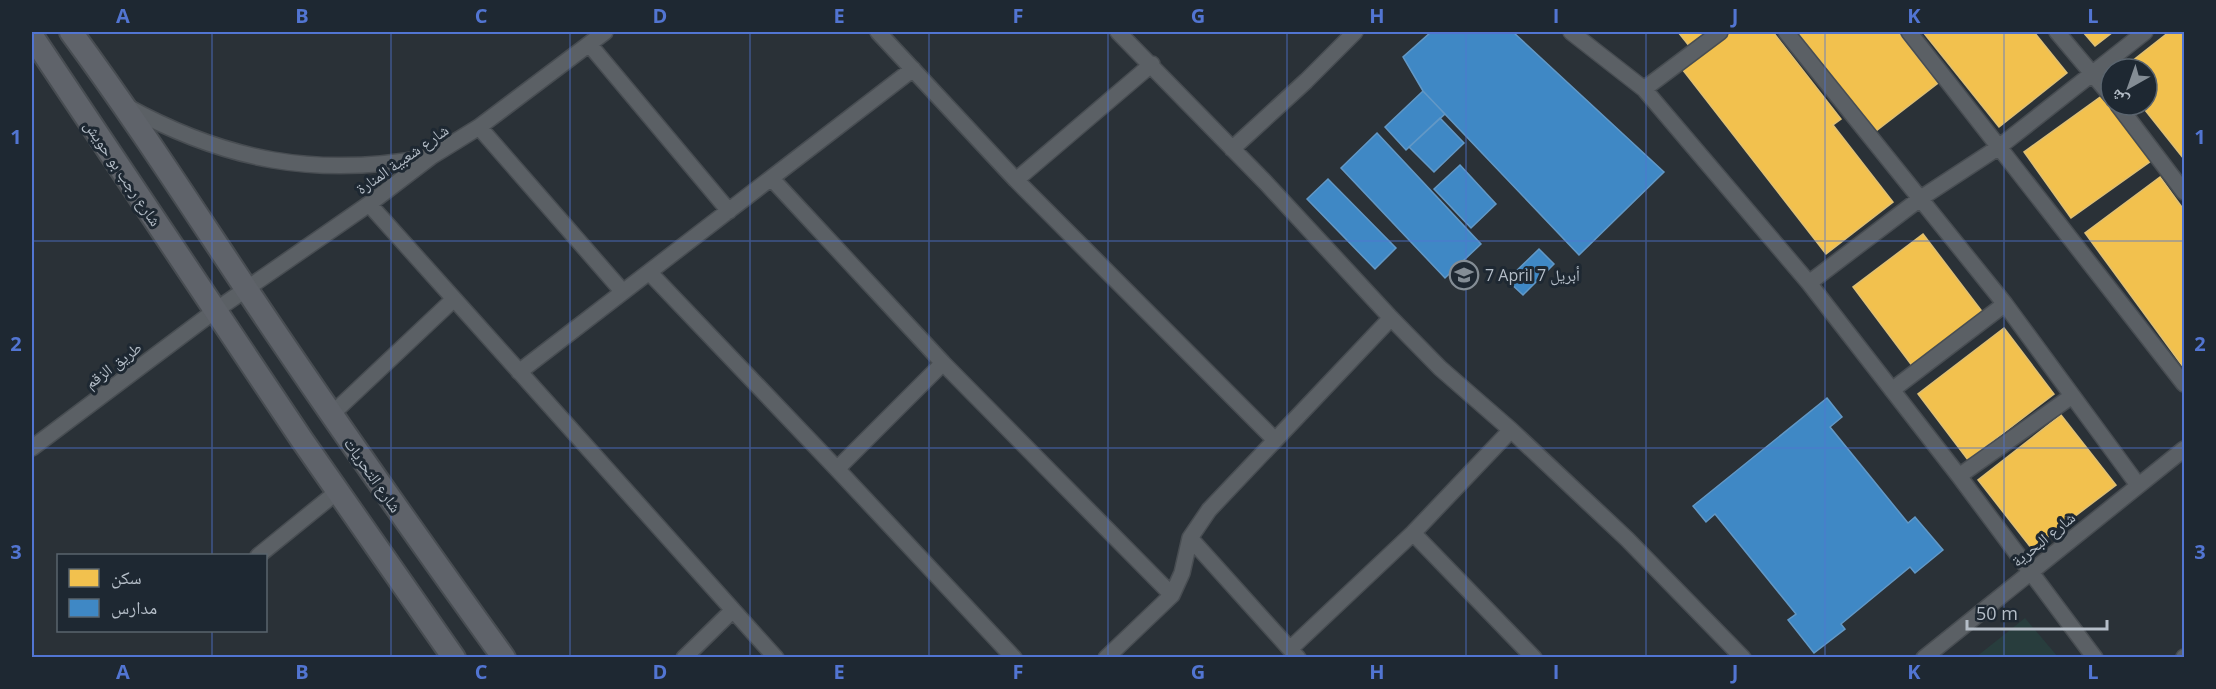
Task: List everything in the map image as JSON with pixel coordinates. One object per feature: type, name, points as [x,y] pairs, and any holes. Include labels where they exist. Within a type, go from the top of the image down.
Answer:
[{"type":"main road","points":[[71,32],[124,105],[247,290]]},
{"type":"main road","name":"شارع رجب بو حويش","points":[[32,36],[216,310]]},
{"type":"main road","name":"شارع التحريات","points":[[247,290],[393,504],[504,657]]},
{"type":"main road","points":[[216,310],[454,657]]},
{"type":"street","name":"شارع شعبية المنارة","points":[[216,310],[369,204],[432,156],[479,127],[605,32]]},
{"type":"street","points":[[878,32],[1016,180],[1275,440]]},
{"type":"street","points":[[1118,32],[1152,64],[1440,368],[1627,538],[1743,657]]},
{"type":"street","points":[[1232,149],[1306,81],[1354,32]]},
{"type":"street","points":[[1571,32],[1644,89],[1809,283],[1959,476],[2095,657]]},
{"type":"street","points":[[1644,89],[1720,32]]},
{"type":"street","points":[[1786,32],[2005,304],[2138,485]]},
{"type":"street","points":[[1909,32],[2184,384]]},
{"type":"street","points":[[2057,32],[2099,81]]},
{"type":"street","points":[[1809,283],[1921,198],[1999,147],[2145,32]]},
{"type":"street","points":[[589,44],[729,211]]},
{"type":"street","points":[[1016,180],[1152,64]]},
{"type":"street","points":[[519,372],[772,180],[913,69]]},
{"type":"street","points":[[124,105],[188,137],[256,157],[291,163],[362,166],[398,163],[432,156]]},
{"type":"street","points":[[2127,117],[2184,192]]},
{"type":"street","points":[[479,127],[623,292]]},
{"type":"street","points":[[772,180],[943,363],[1172,595]]},
{"type":"street","points":[[369,204],[776,657]]},
{"type":"street","points":[[649,272],[1014,657]]},
{"type":"street","points":[[332,414],[454,299]]},
{"type":"street","points":[[1892,390],[2005,304]]},
{"type":"street","name":"طريق الزقم","points":[[32,448],[216,310]]},
{"type":"street","points":[[1106,657],[1172,595],[1180,579],[1190,538],[1209,510],[1391,318]]},
{"type":"street","points":[[837,469],[943,363]]},
{"type":"street","points":[[1959,476],[2072,396]]},
{"type":"street","points":[[1190,538],[1294,653],[1510,430]]},
{"type":"street","name":"شارع البحرية","points":[[1924,657],[2184,449]]},
{"type":"street","points":[[259,554],[338,491]]},
{"type":"street","points":[[1413,532],[1534,657]]},
{"type":"street","points":[[684,657],[733,610]]},
{"type":"green space","points":[[2025,618],[2058,657],[1976,657]]},
{"type":"building: سكن","points":[[1678,32],[1710,32],[1690,47]]},
{"type":"building: سكن","points":[[1731,32],[1773,32],[1841,119],[1833,125],[1893,202],[1826,254],[1682,69]]},
{"type":"building: سكن","points":[[1797,32],[1898,32],[1938,83],[1876,131]]},
{"type":"building: سكن","points":[[1923,32],[2034,32],[2067,73],[1999,127]]},
{"type":"building: سكن","points":[[2083,32],[2113,32],[2095,46]]},
{"type":"building: سكن","points":[[2169,32],[2184,32],[2184,159],[2151,117],[2159,117],[2159,57],[2137,57]]},
{"type":"building: سكن","points":[[2099,98],[2099,117],[2119,117],[2151,161],[2071,218],[2024,152]]},
{"type":"building: سكن","points":[[2160,177],[2184,210],[2184,368],[2085,233]]},
{"type":"building: سكن","points":[[1923,234],[1984,314],[1913,367],[1853,287]]},
{"type":"building: سكن","points":[[2004,328],[2054,394],[1968,460],[1918,394]]},
{"type":"building: سكن","points":[[2061,415],[2116,485],[2032,549],[1978,480]]},
{"type":"building: مدارس","points":[[1431,32],[1513,32],[1664,172],[1579,255],[1423,91],[1403,57]]},
{"type":"building: مدارس","points":[[1423,91],[1445,114],[1406,150],[1385,127]]},
{"type":"building: مدارس","points":[[1440,118],[1464,143],[1434,172],[1409,147]]},
{"type":"building: مدارس","points":[[1377,133],[1481,244],[1445,278],[1341,168]]},
{"type":"building: مدارس","points":[[1460,165],[1496,204],[1471,228],[1434,189]]},
{"type":"building: مدارس","points":[[1328,179],[1396,248],[1375,269],[1307,199]]},
{"type":"building: مدارس","points":[[1539,249],[1554,264],[1523,295],[1507,280]]},
{"type":"building: مدارس","points":[[1827,398],[1842,417],[1830,427],[1908,523],[1915,517],[1943,550],[1915,573],[1910,567],[1841,624],[1845,629],[1814,653],[1788,620],[1796,614],[1715,514],[1706,522],[1693,506]]},
{"type":"place","name":"7 April 7 أبريل","points":[[1464,275]]}]
